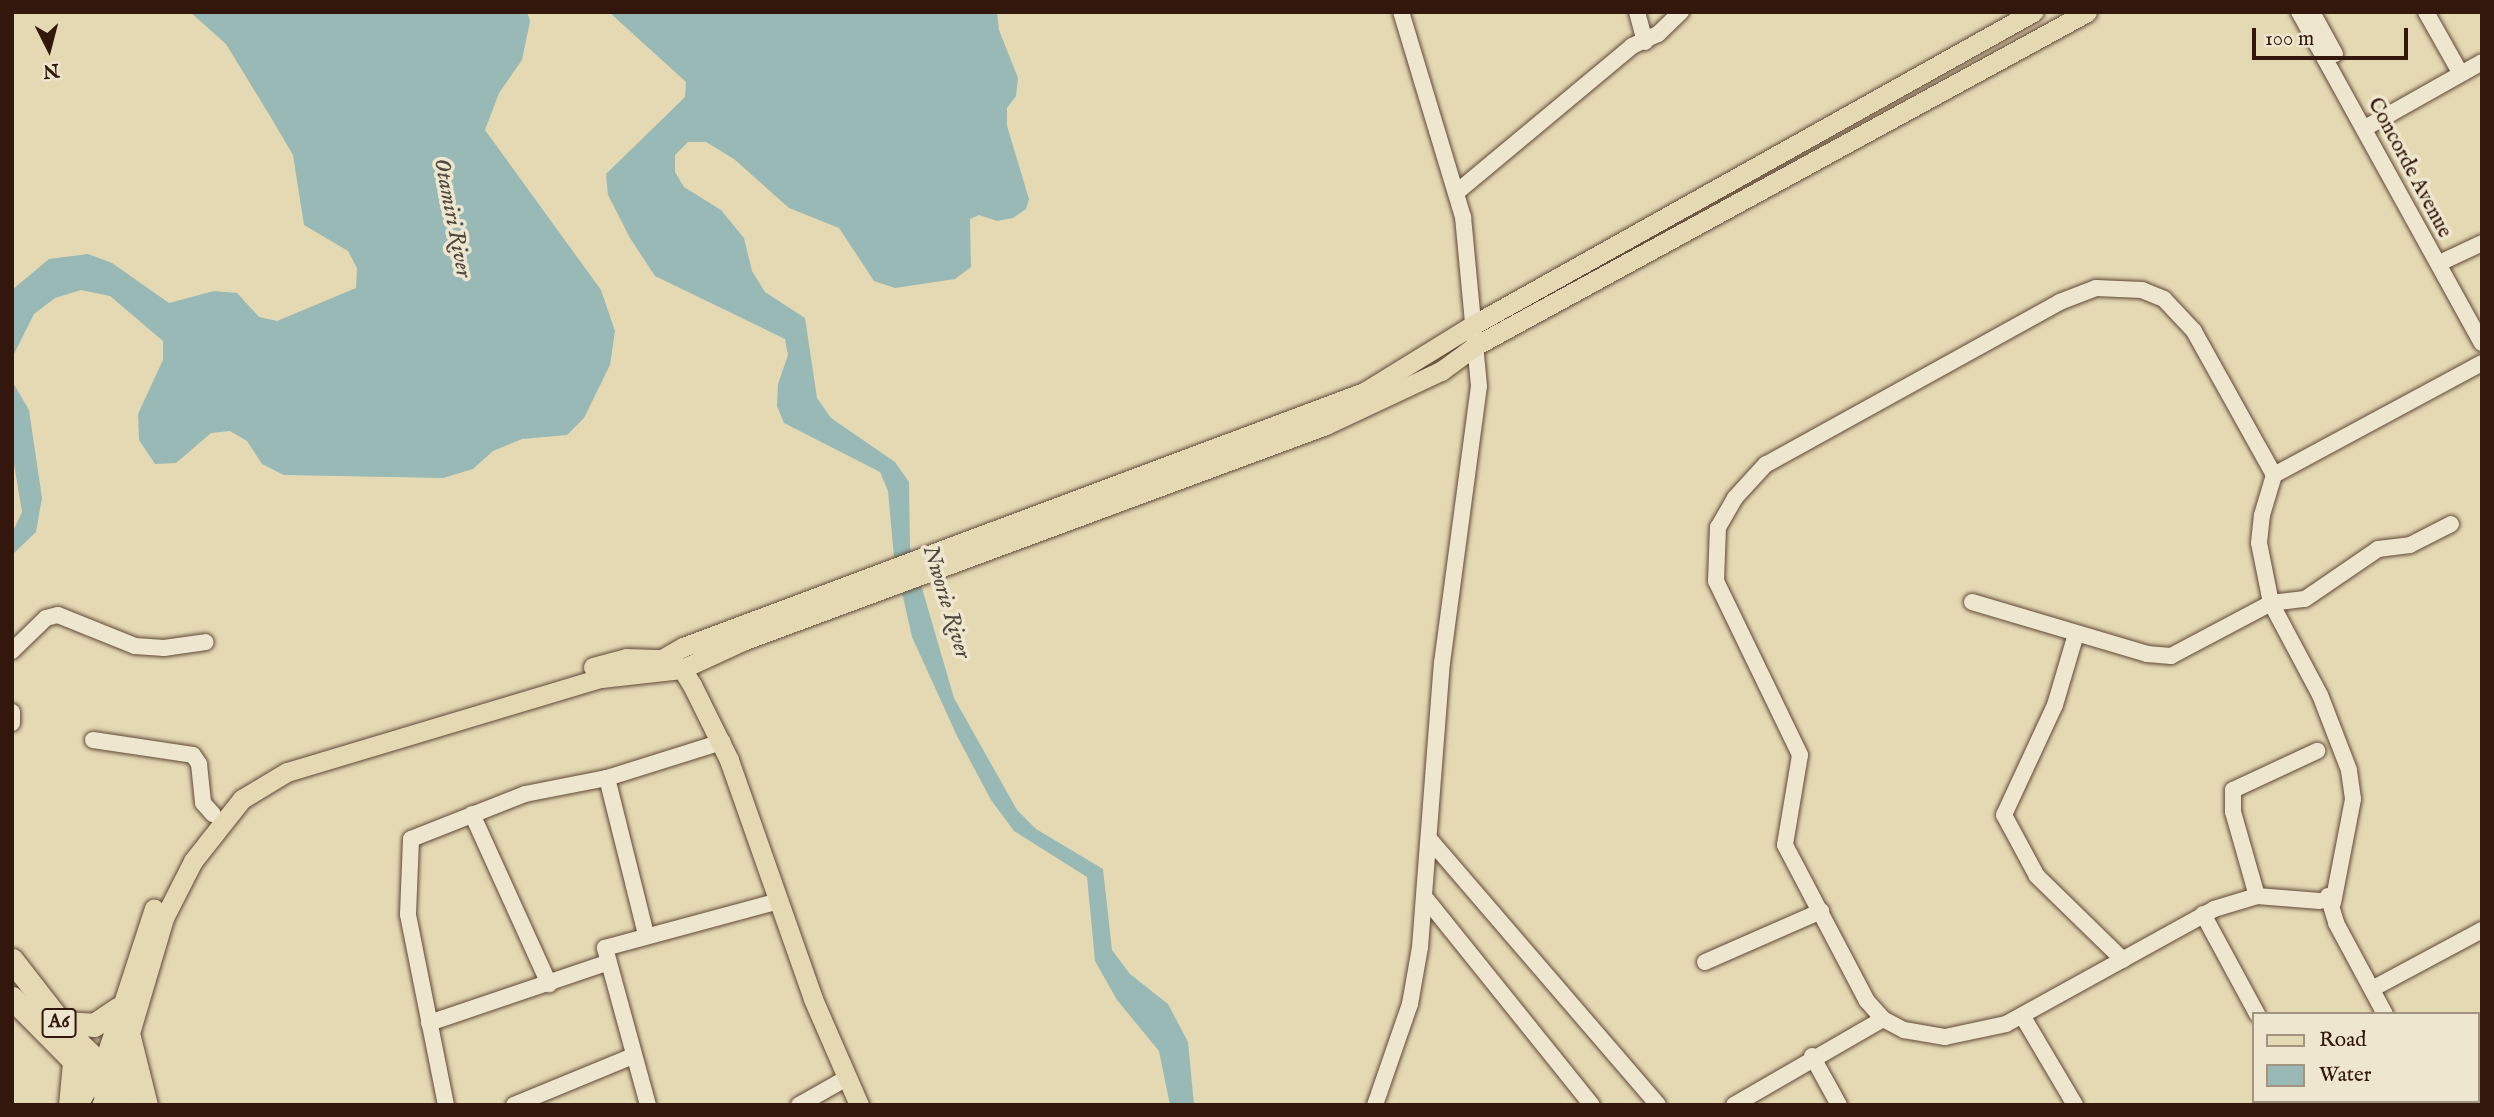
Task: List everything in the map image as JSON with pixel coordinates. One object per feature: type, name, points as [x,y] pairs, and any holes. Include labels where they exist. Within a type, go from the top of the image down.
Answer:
[{"type":"highway","name":"A6","points":[[12,960],[106,1088]]},
{"type":"highway","name":"A6","points":[[12,998],[74,1063],[106,1088],[145,1105]]},
{"type":"highway","points":[[60,1023],[94,1025],[118,1009]]},
{"type":"highway","points":[[129,1037],[145,1105]]},
{"type":"highway","points":[[69,1105],[74,1063]]},
{"type":"main road","points":[[942,561],[1316,414],[1364,392],[1474,325],[2033,12]]},
{"type":"main road","points":[[78,1105],[106,1088],[129,1037],[149,961],[172,899],[205,842],[242,799],[287,772],[601,678],[691,661],[866,588],[1326,425],[1441,372],[1475,346],[2087,12]]},
{"type":"main road","points":[[106,1088],[118,1009],[157,902],[213,814],[249,780],[307,752],[617,660],[669,667]]},
{"type":"main road","points":[[669,667],[680,690],[716,744],[840,1080],[846,1105]]},
{"type":"main road","points":[[840,1080],[859,1105]]},
{"type":"street","points":[[1375,1105],[1410,1004],[1427,900],[1441,663],[1479,386],[1457,192],[1401,12]]},
{"type":"street","points":[[1636,12],[1645,42]]},
{"type":"street","points":[[1457,192],[1632,46],[1645,42],[1681,12]]},
{"type":"street","name":"Concorde Avenue","points":[[2299,12],[2369,126],[2482,324]]},
{"type":"street","name":"Concorde Avenue","points":[[2312,12],[2482,343]]},
{"type":"street","points":[[2426,12],[2461,74]]},
{"type":"street","points":[[2369,126],[2482,62]]},
{"type":"street","points":[[2446,260],[2482,243]]},
{"type":"street","points":[[2327,903],[2257,896],[2203,914],[2023,1017],[1975,1034],[1945,1037],[1903,1031],[1883,1019],[1867,1001],[1785,845],[1800,755],[1716,580],[1718,527],[1735,498],[1766,464],[2060,302],[2096,288],[2142,290],[2164,299],[2186,323],[2274,475],[2259,543],[2271,603],[2320,695],[2349,770],[2353,799],[2339,874],[2327,903],[2384,1012]]},
{"type":"street","points":[[2274,475],[2482,363]]},
{"type":"street","points":[[1972,602],[2147,654],[2172,656],[2271,603],[2305,598],[2378,549],[2410,545],[2451,524]]},
{"type":"street","points":[[12,651],[46,618],[58,615],[135,646],[206,642]]},
{"type":"street","points":[[2076,634],[2055,705],[2004,815],[2038,876],[2123,960]]},
{"type":"street","points":[[12,712],[12,723]]},
{"type":"street","points":[[93,740],[193,755],[199,764],[203,803],[213,814]]},
{"type":"street","points":[[446,1105],[408,914],[408,848],[418,834],[525,794],[607,778],[716,744]]},
{"type":"street","points":[[2257,896],[2233,812],[2233,790],[2317,751]]},
{"type":"street","points":[[607,778],[646,934]]},
{"type":"street","points":[[472,814],[549,984]]},
{"type":"street","points":[[1431,841],[1658,1105]]},
{"type":"street","points":[[1427,900],[1592,1105]]},
{"type":"street","points":[[648,1105],[603,953],[609,944],[774,902]]},
{"type":"street","points":[[1704,962],[1821,911]]},
{"type":"street","points":[[2203,914],[2256,1012]]},
{"type":"street","points":[[2372,989],[2482,930]]},
{"type":"street","points":[[429,1023],[549,984],[606,962]]},
{"type":"street","points":[[2023,1017],[2075,1105]]},
{"type":"street","points":[[1734,1105],[1812,1056],[1883,1019]]},
{"type":"street","points":[[514,1105],[633,1056]]},
{"type":"street","points":[[1812,1056],[1839,1105]]},
{"type":"street","points":[[799,1105],[840,1080]]},
{"type":"water","name":"Otamiri River","points":[[190,12],[527,12],[530,21],[522,60],[499,93],[485,130],[601,290],[615,331],[610,365],[584,418],[567,435],[522,439],[493,451],[473,469],[443,478],[284,475],[262,464],[247,441],[230,431],[211,433],[176,463],[155,464],[139,440],[138,414],[163,360],[163,341],[110,296],[81,290],[55,298],[34,314],[12,358],[12,290],[49,259],[88,254],[112,263],[169,303],[214,291],[237,293],[259,317],[277,321],[356,288],[357,268],[348,251],[304,225],[293,155],[273,121],[226,44]]},
{"type":"water","points":[[609,12],[997,12],[999,30],[1018,78],[1016,96],[1007,108],[1007,126],[1029,199],[1026,209],[1013,218],[997,221],[979,215],[970,219],[971,267],[955,279],[895,288],[874,281],[839,228],[789,208],[734,159],[706,142],[688,142],[675,155],[675,172],[684,187],[721,210],[744,238],[752,271],[765,292],[805,318],[817,398],[831,418],[895,462],[909,482],[910,547],[954,698],[1017,810],[1036,829],[1103,869],[1112,950],[1130,974],[1168,1004],[1188,1042],[1194,1105],[1170,1105],[1159,1051],[1117,1000],[1095,961],[1087,877],[1014,831],[991,800],[957,736],[912,637],[894,557],[888,491],[880,472],[784,423],[777,406],[778,384],[788,355],[785,339],[655,276],[630,238],[608,195],[606,174],[685,97],[686,82]]},
{"type":"water","points":[[12,381],[29,410],[42,498],[36,532],[12,555],[12,533],[22,512],[12,452]]},
{"type":"water label","name":"Nworie River","points":[[946,602]]}]
